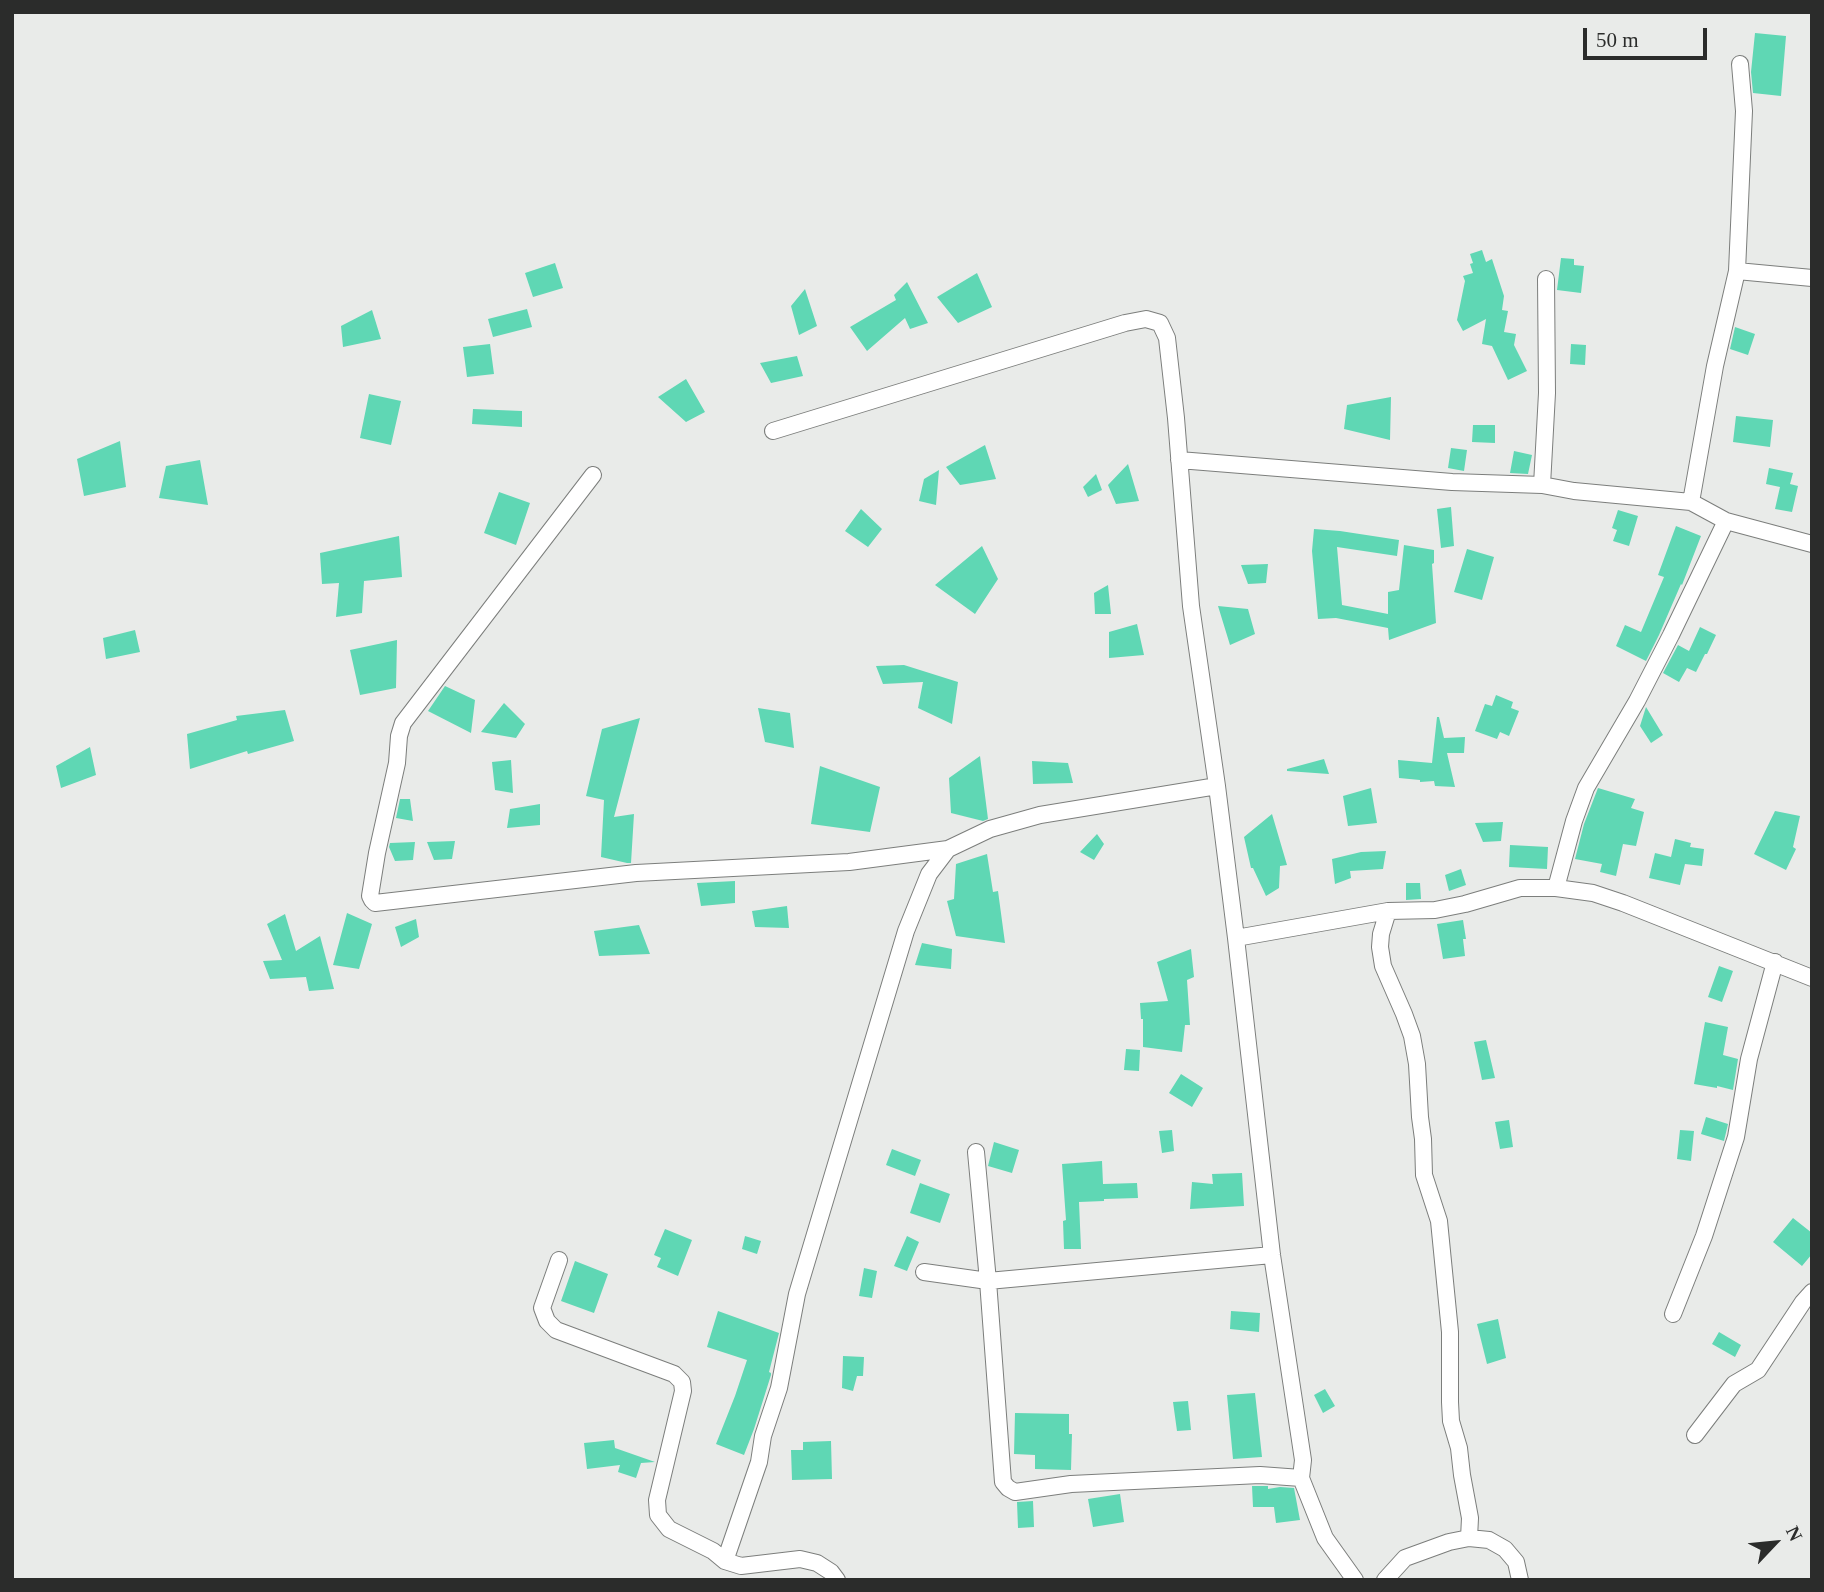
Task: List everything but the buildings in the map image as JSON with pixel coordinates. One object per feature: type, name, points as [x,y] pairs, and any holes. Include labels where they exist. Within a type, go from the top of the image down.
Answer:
[{"type":"street","points":[[1691,502],[1715,366],[1737,271],[1744,111],[1740,64]]},
{"type":"street","points":[[1737,271],[1812,278]]},
{"type":"street","points":[[1542,485],[1547,393],[1546,279]]},
{"type":"street","points":[[773,431],[1099,331],[1146,319],[1160,323],[1167,338],[1191,606],[1236,938],[1272,1255],[1303,1460],[1301,1478],[1325,1538],[1355,1580]]},
{"type":"street","points":[[1179,460],[1452,482],[1542,485],[1574,491],[1691,502],[1726,521],[1812,544]]},
{"type":"street","points":[[593,475],[403,723],[370,895],[375,903],[636,873],[849,862],[948,849],[990,829],[1041,815],[1217,786]]},
{"type":"street","points":[[1556,888],[1586,788],[1671,635],[1726,521]]},
{"type":"street","points":[[725,1561],[759,1462],[763,1436],[779,1388],[797,1294],[906,931],[929,874],[948,849]]},
{"type":"street","points":[[1236,938],[1388,911],[1435,911],[1520,888],[1556,888],[1593,893],[1623,903],[1812,978]]},
{"type":"street","points":[[1388,911],[1380,947],[1383,966],[1412,1036],[1417,1064],[1424,1175],[1438,1221],[1450,1332],[1451,1421],[1459,1448],[1470,1518],[1469,1538]]},
{"type":"street","points":[[1673,1314],[1704,1236],[1736,1137],[1749,1059],[1774,962]]},
{"type":"street","points":[[976,1152],[1003,1482],[1008,1488],[1015,1492],[1070,1484],[1260,1475],[1301,1478]]},
{"type":"street","points":[[923,1272],[988,1281],[1272,1255]]},
{"type":"street","points":[[559,1260],[542,1308],[547,1321],[556,1330],[674,1374],[681,1382],[683,1391],[657,1500],[658,1515],[669,1529],[713,1551],[725,1561],[741,1566],[800,1559],[817,1563],[831,1572],[837,1580]]},
{"type":"street","points":[[1695,1435],[1734,1384],[1758,1370],[1812,1292]]},
{"type":"street","points":[[1385,1580],[1405,1558],[1449,1542],[1469,1538],[1489,1540],[1505,1549],[1516,1562],[1520,1580]]}]
